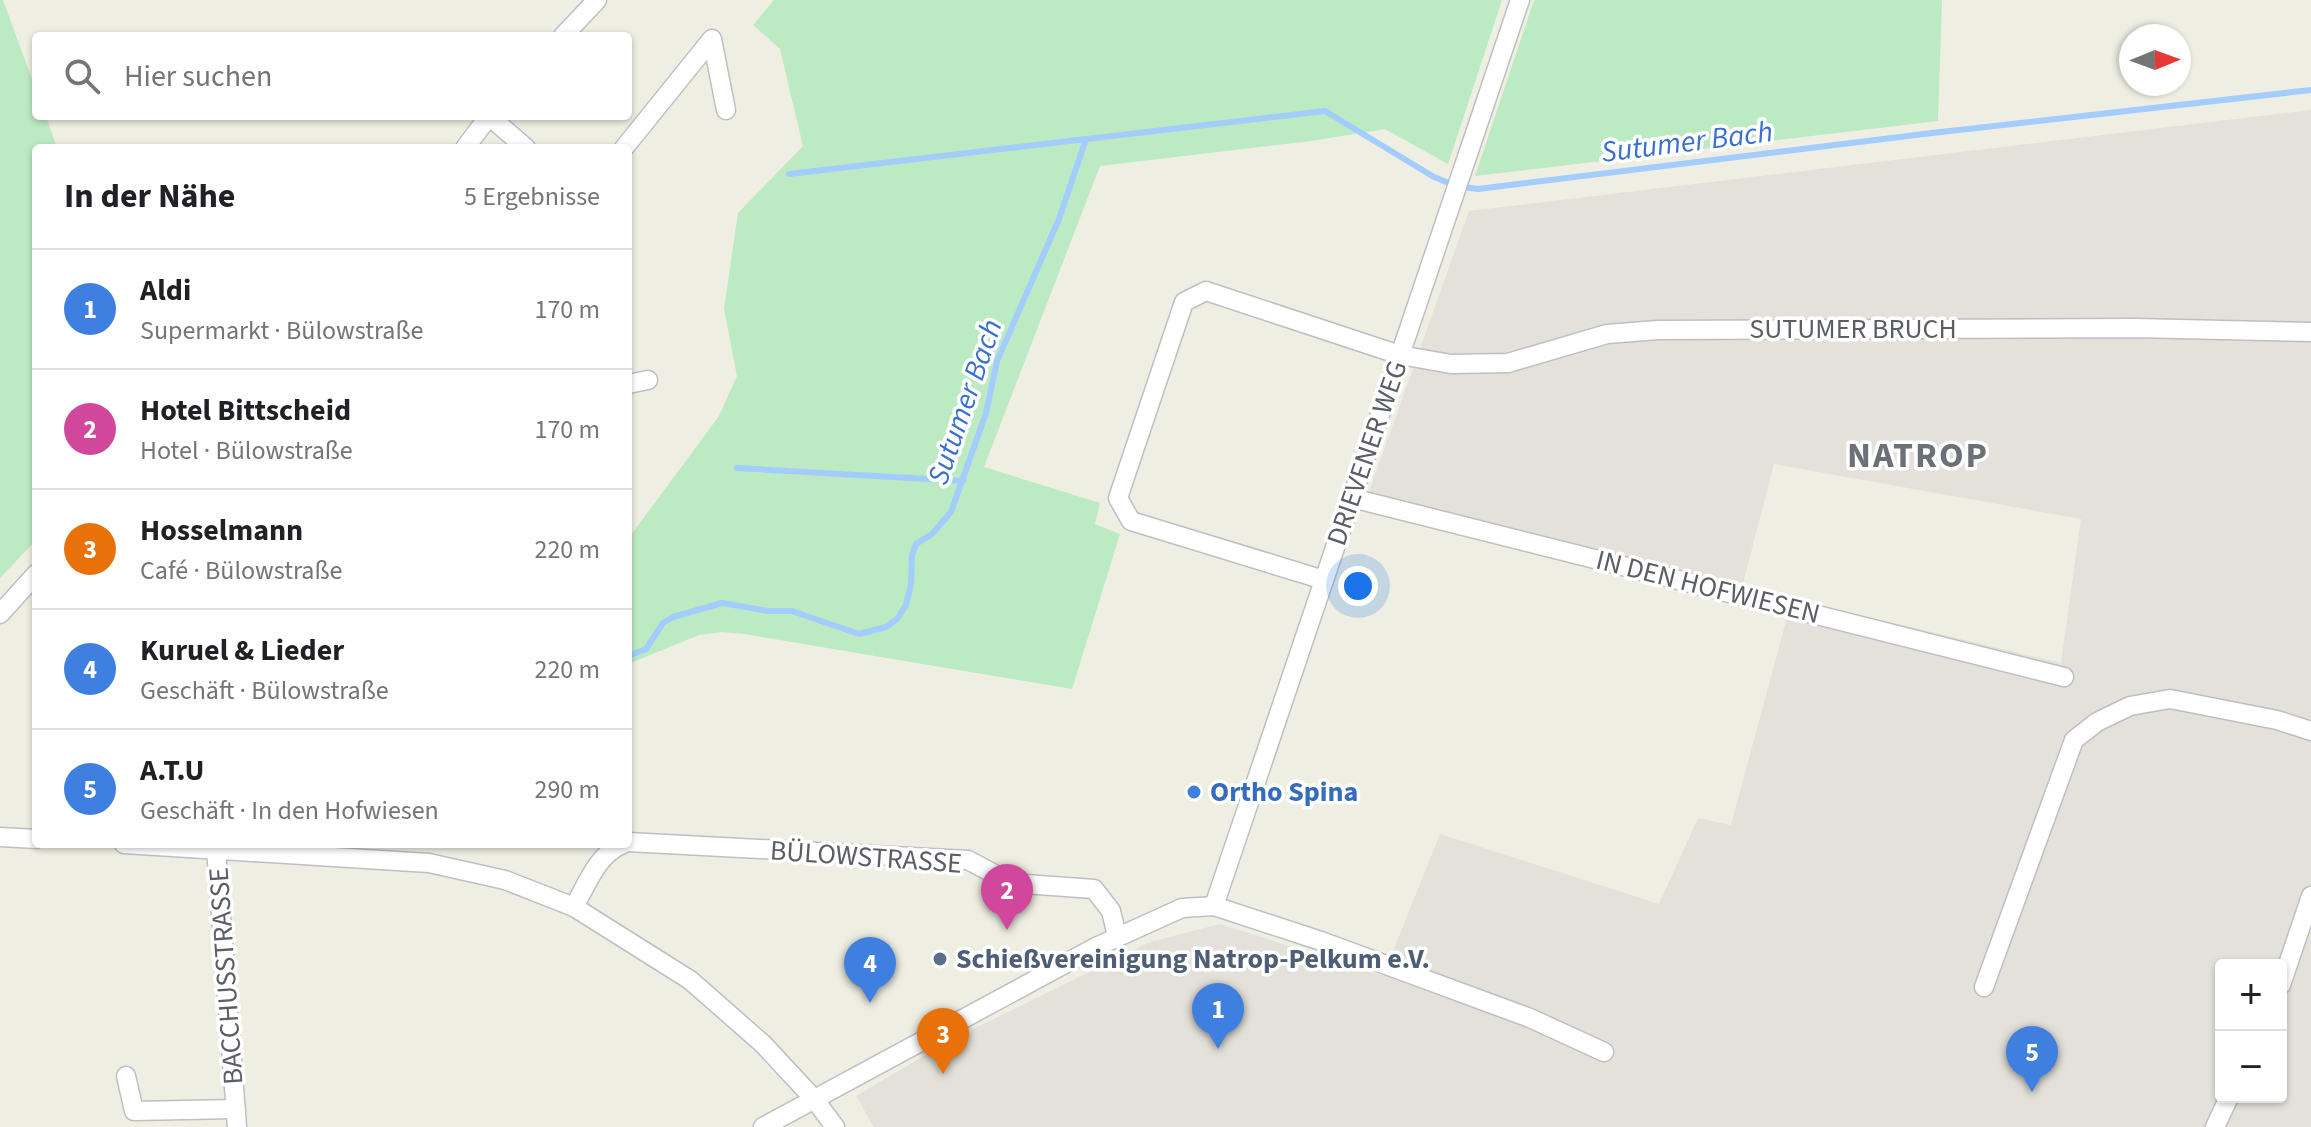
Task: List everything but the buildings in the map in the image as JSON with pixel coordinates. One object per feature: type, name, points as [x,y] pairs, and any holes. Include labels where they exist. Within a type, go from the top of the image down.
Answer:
[{"type":"street","points":[[567,32],[597,0]]},
{"type":"street","name":"DRIEVENER WEG","points":[[1214,906],[1520,0]]},
{"type":"street","points":[[627,144],[712,39],[726,110]]},
{"type":"street","points":[[468,144],[486,120]]},
{"type":"street","points":[[494,120],[521,144]]},
{"type":"street","name":"SUTUMER BRUCH","points":[[1324,580],[1131,521],[1118,498],[1184,302],[1206,291],[1400,355],[1451,364],[1508,363],[1607,334],[1658,330],[2135,328],[2311,332]]},
{"type":"street","points":[[632,383],[648,380]]},
{"type":"street","name":"IN DEN HOFWIESEN","points":[[1352,498],[2064,677]]},
{"type":"street","points":[[0,614],[32,578]]},
{"type":"street","points":[[1984,987],[2074,740],[2097,722],[2130,706],[2170,699],[2277,720],[2311,731]]},
{"type":"street","points":[[0,837],[32,839]]},
{"type":"street","name":"BÜLOWSTRASSE","points":[[632,843],[968,860],[1011,883],[1094,889],[1111,911],[1117,936]]},
{"type":"street","name":"BACCHUSSTRASSE","points":[[126,1076],[134,1111],[236,1118],[218,848]]},
{"type":"street","points":[[231,848],[429,863],[505,880],[574,907],[639,945],[690,980],[763,1044],[815,1100],[835,1127]]},
{"type":"street","name":"BÜLOWSTRASSE","points":[[574,907],[599,862],[615,848]]},
{"type":"street","points":[[2287,967],[2311,896]]},
{"type":"street","points":[[763,1127],[1117,936],[1182,908],[1214,906],[1321,941],[1509,1011],[1604,1052]]},
{"type":"street","points":[[2215,1127],[2226,1103]]},
{"type":"shaded area","points":[[2311,110],[2311,1127],[874,1127],[856,1096],[953,1039],[1150,942],[1220,924],[1383,976],[1440,834],[1659,904],[1698,818],[1731,825],[1792,599],[2061,663],[2081,519],[1774,464],[1741,591],[1369,492],[1469,211]]},
{"type":"green space","points":[[0,0],[3,0],[32,79],[32,120],[47,120],[56,144],[32,144],[32,544],[0,578]]},
{"type":"green space","points":[[774,0],[1502,0],[1448,164],[1385,129],[1100,166],[984,467],[1100,503],[1095,524],[1120,534],[1072,689],[722,632],[699,635],[632,662],[632,534],[719,416],[737,376],[724,309],[738,213],[803,146],[780,49],[753,25]]},
{"type":"green space","points":[[1534,0],[1942,0],[1938,121],[1475,176]]},
{"type":"waterway","name":"Sutumer Bach","points":[[789,174],[1325,111],[1434,177],[1456,186],[1478,189],[2311,90]]},
{"type":"waterway","name":"Sutumer Bach","points":[[632,654],[646,649],[663,623],[673,617],[722,603],[768,611],[792,611],[859,634],[886,627],[897,619],[906,605],[916,544],[932,534],[951,512],[986,413],[997,361],[1059,219],[1086,139]]},
{"type":"waterway","points":[[737,468],[963,481]]},
{"type":"place","name":"Ortho Spina","points":[[1194,792]]},
{"type":"place","name":"Hotel Bittscheid","points":[[1007,930]]},
{"type":"place","name":"Schießvereinigung Natrop-Pelkum e.V.","points":[[940,959]]},
{"type":"place","name":"Kuruel & Lieder","points":[[870,1003]]},
{"type":"place","name":"Aldi","points":[[1218,1049]]},
{"type":"place","name":"Hosselmann","points":[[943,1074]]},
{"type":"place","name":"A.T.U","points":[[2032,1092]]},
{"type":"district","name":"NATROP","points":[[1918,455]]}]
